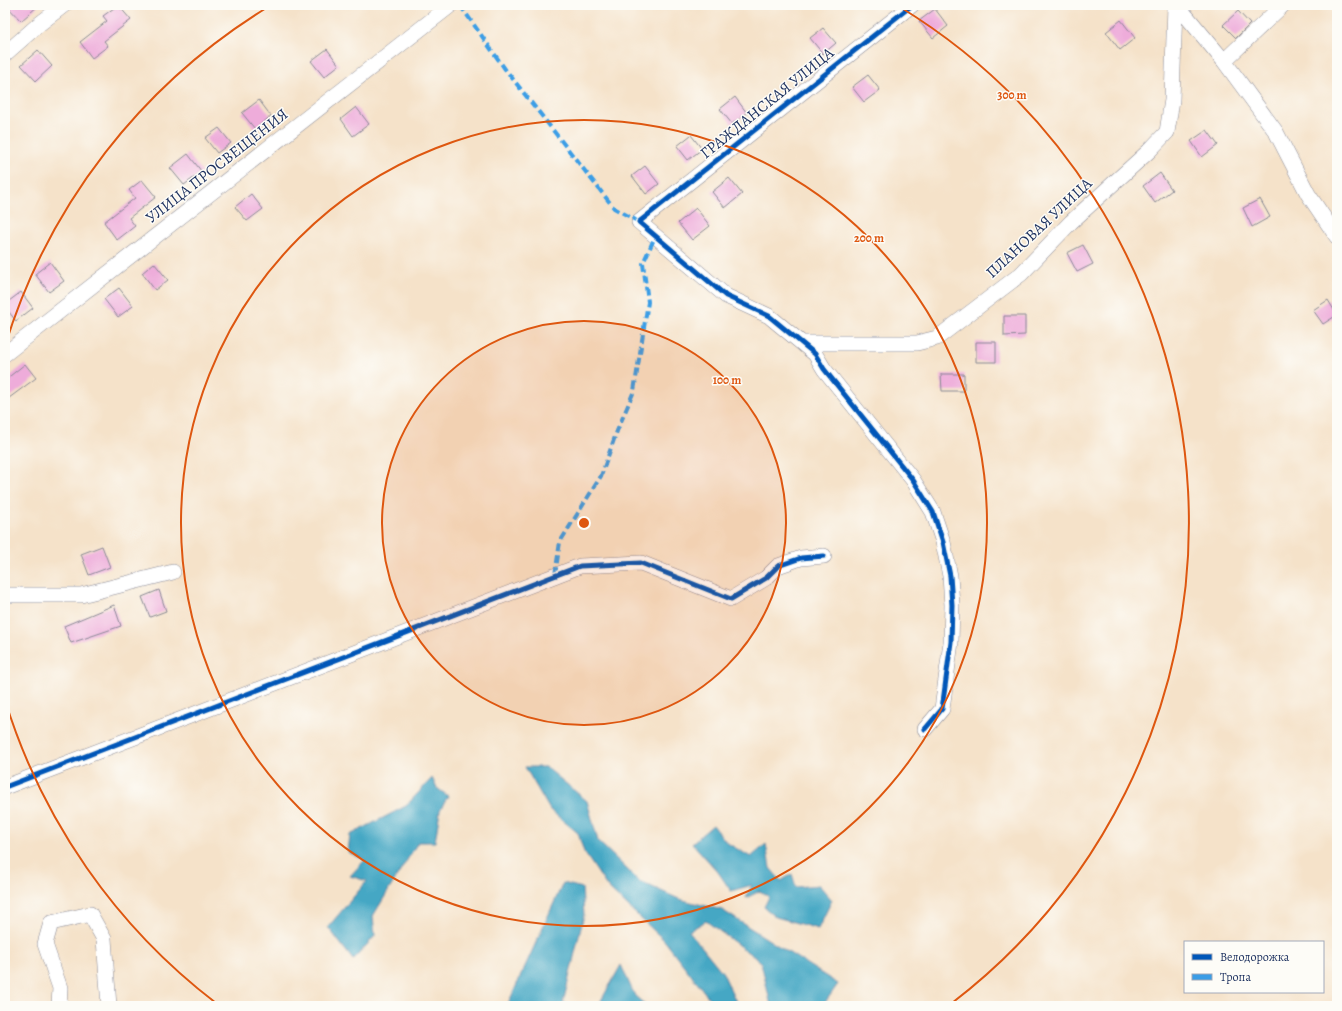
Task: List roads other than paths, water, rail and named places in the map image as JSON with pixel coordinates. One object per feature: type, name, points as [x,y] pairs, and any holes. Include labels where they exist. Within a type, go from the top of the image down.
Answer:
[{"type":"street","points":[[5,54],[38,25],[64,5]]},
{"type":"street","name":"УЛИЦА ПРОСВЕЩЕНИЯ","points":[[5,354],[451,5]]},
{"type":"street","name":"ГРАЖДАНСКАЯ УЛИЦА","points":[[802,343],[769,316],[726,296],[639,222],[912,5]]},
{"type":"street","points":[[1176,5],[1224,61],[1276,132],[1308,194],[1337,236]]},
{"type":"street","name":"ПЛАНОВАЯ УЛИЦА","points":[[802,343],[917,343],[937,338],[1021,274],[1071,222],[1149,151],[1167,132],[1172,100],[1176,5]]},
{"type":"street","points":[[1224,61],[1283,5]]},
{"type":"street","points":[[802,343],[815,354],[824,369],[913,480],[933,512],[950,576],[952,605],[951,642],[942,709],[925,729]]},
{"type":"street","points":[[5,787],[580,566],[641,563],[731,598],[766,578],[778,566],[801,558],[824,556]]},
{"type":"street","points":[[5,595],[81,595],[173,572]]},
{"type":"street","points":[[59,1006],[60,988],[45,944],[51,923],[90,914],[104,939],[109,1006]]},
{"type":"water","points":[[525,767],[546,767],[587,801],[598,841],[639,881],[679,899],[722,910],[838,984],[824,1004],[817,1006],[771,1006],[761,962],[706,921],[689,931],[723,973],[738,1006],[715,1006],[664,940],[608,888],[584,852],[578,833],[550,810]]},
{"type":"water","points":[[432,778],[437,788],[448,796],[440,810],[435,842],[418,842],[373,916],[375,936],[353,960],[328,927],[367,881],[350,876],[365,860],[348,852],[350,835],[406,806]]},
{"type":"water","points":[[713,825],[727,843],[751,857],[766,844],[770,868],[781,881],[792,874],[796,887],[819,885],[832,900],[818,929],[776,917],[764,907],[769,897],[760,891],[746,898],[752,885],[731,891],[718,872],[692,843]]},
{"type":"water","points":[[563,883],[582,888],[584,915],[563,1003],[578,1006],[507,1006]]},
{"type":"water","points":[[621,965],[635,996],[647,1006],[598,1006]]}]
